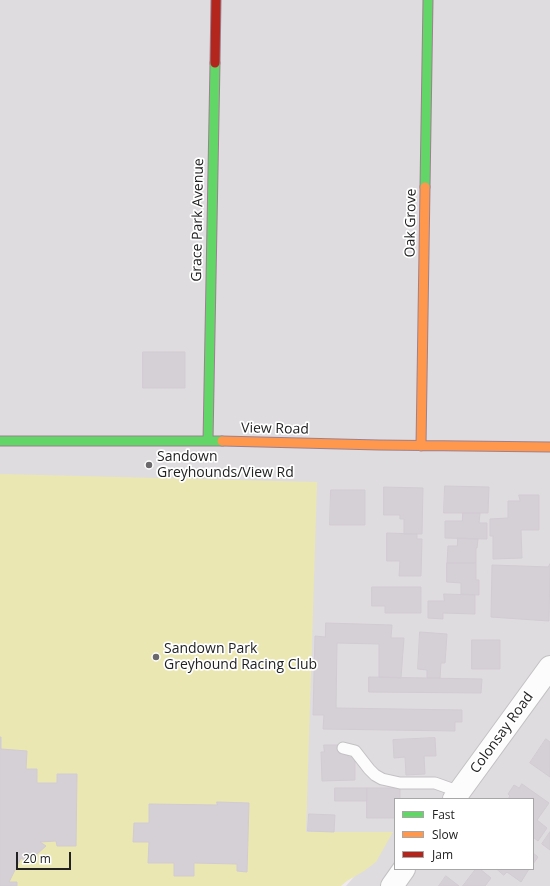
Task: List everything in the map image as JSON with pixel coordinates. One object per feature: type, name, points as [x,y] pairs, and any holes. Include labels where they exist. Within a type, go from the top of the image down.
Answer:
[{"type":"street","name":"Grace Park Avenue","points":[[208,441],[216,0]]},
{"type":"street","name":"Oak Grove","points":[[421,446],[428,0]]},
{"type":"street","name":"View Road","points":[[0,441],[208,441],[421,446],[550,447]]},
{"type":"street","name":"Colonsay Road","points":[[457,795],[550,667]]},
{"type":"street","points":[[392,886],[403,870]]},
{"type":"lane","points":[[343,748],[355,751],[369,769],[382,779],[400,783],[435,783],[457,795]]},
{"type":"shaded area","points":[[0,0],[550,0],[550,886],[346,886],[391,834],[305,833],[0,474]]},
{"type":"shaded area","points":[[546,473],[550,473],[550,624],[483,622],[488,561],[544,562]]},
{"type":"shaded area","name":"Sandown Park Greyhound Racing Club","points":[[0,474],[317,482],[306,832],[393,832],[376,862],[341,886],[0,886]]},
{"type":"building","points":[[143,352],[185,352],[185,388],[143,388]]},
{"type":"building","points":[[445,486],[489,487],[488,513],[444,513]]},
{"type":"building","points":[[384,487],[423,488],[422,534],[404,534],[404,519],[400,519],[400,515],[384,515]]},
{"type":"building","points":[[331,490],[365,490],[365,525],[330,525]]},
{"type":"building","points":[[519,495],[539,495],[539,530],[521,530],[522,558],[493,559],[493,536],[490,536],[490,519],[508,518],[508,501],[520,501]]},
{"type":"building","points":[[463,513],[480,513],[479,523],[487,523],[487,539],[445,538],[445,521],[462,521]]},
{"type":"building","points":[[387,533],[417,534],[417,539],[422,539],[421,576],[399,576],[400,561],[387,561]]},
{"type":"building","points":[[458,538],[478,539],[476,548],[476,563],[447,563],[448,546],[457,546]]},
{"type":"building","points":[[447,563],[476,563],[476,580],[479,580],[479,595],[461,594],[461,583],[447,582]]},
{"type":"building","points":[[550,564],[549,621],[491,617],[492,565],[548,567]]},
{"type":"building","points":[[372,587],[421,587],[421,613],[385,613],[385,606],[372,606]]},
{"type":"building","points":[[444,594],[475,595],[475,614],[443,613],[443,619],[428,618],[428,601],[444,601]]},
{"type":"building","points":[[326,623],[392,625],[391,638],[404,638],[401,678],[379,677],[379,644],[337,643],[336,708],[462,710],[462,722],[455,722],[455,731],[323,729],[324,715],[313,715],[315,636],[325,637]]},
{"type":"building","points":[[420,632],[447,634],[445,663],[441,663],[440,678],[427,678],[427,670],[418,669]]},
{"type":"building","points":[[472,640],[500,640],[500,669],[472,669]]},
{"type":"building","points":[[369,677],[482,679],[481,693],[369,692]]},
{"type":"building","points":[[0,737],[1,749],[27,751],[26,769],[37,769],[37,783],[57,783],[57,774],[77,774],[76,846],[57,846],[56,841],[40,842],[46,846],[28,862],[21,858],[9,882],[17,882],[17,886],[0,886]]},
{"type":"building","points":[[435,738],[436,756],[424,756],[425,774],[406,775],[405,757],[394,758],[393,740]]},
{"type":"building","points":[[546,739],[550,742],[550,777],[530,763]]},
{"type":"building","points":[[324,745],[339,745],[339,753],[347,753],[348,757],[355,757],[355,780],[322,781],[321,752],[324,752]]},
{"type":"building","points":[[522,784],[549,803],[537,820],[547,828],[538,841],[534,838],[534,798],[509,798],[510,796],[508,794],[514,785],[519,788]]},
{"type":"building","points":[[335,788],[367,788],[367,801],[335,801]]},
{"type":"building","points":[[367,788],[400,788],[400,798],[394,798],[394,818],[367,818]]},
{"type":"building","points":[[217,802],[249,803],[247,872],[237,871],[237,864],[194,863],[194,876],[174,876],[174,863],[148,863],[149,842],[133,842],[134,823],[149,823],[149,804],[217,805]]},
{"type":"building","points":[[309,814],[335,815],[334,832],[308,831]]},
{"type":"building","points":[[550,832],[550,850],[542,844]]},
{"type":"building","points":[[534,854],[538,857],[534,863]]},
{"type":"building","points":[[475,870],[481,870],[491,878],[485,886],[463,886]]},
{"type":"building","points":[[498,870],[528,870],[521,882],[507,872],[504,875]]},
{"type":"building","points":[[446,876],[459,886],[439,886]]},
{"type":"traffic: fast","points":[[425,187],[428,0]]},
{"type":"traffic: fast","points":[[208,441],[215,63]]},
{"type":"traffic: fast","points":[[0,441],[222,441]]},
{"type":"traffic: slow","points":[[421,446],[425,187]]},
{"type":"traffic: slow","points":[[222,441],[550,447]]},
{"type":"traffic: jam","points":[[215,63],[216,0]]},
{"type":"place","name":"Sandown Greyhounds/View Rd","points":[[149,465]]},
{"type":"place","name":"Sandown Park Greyhound Racing Club","points":[[156,657]]}]
